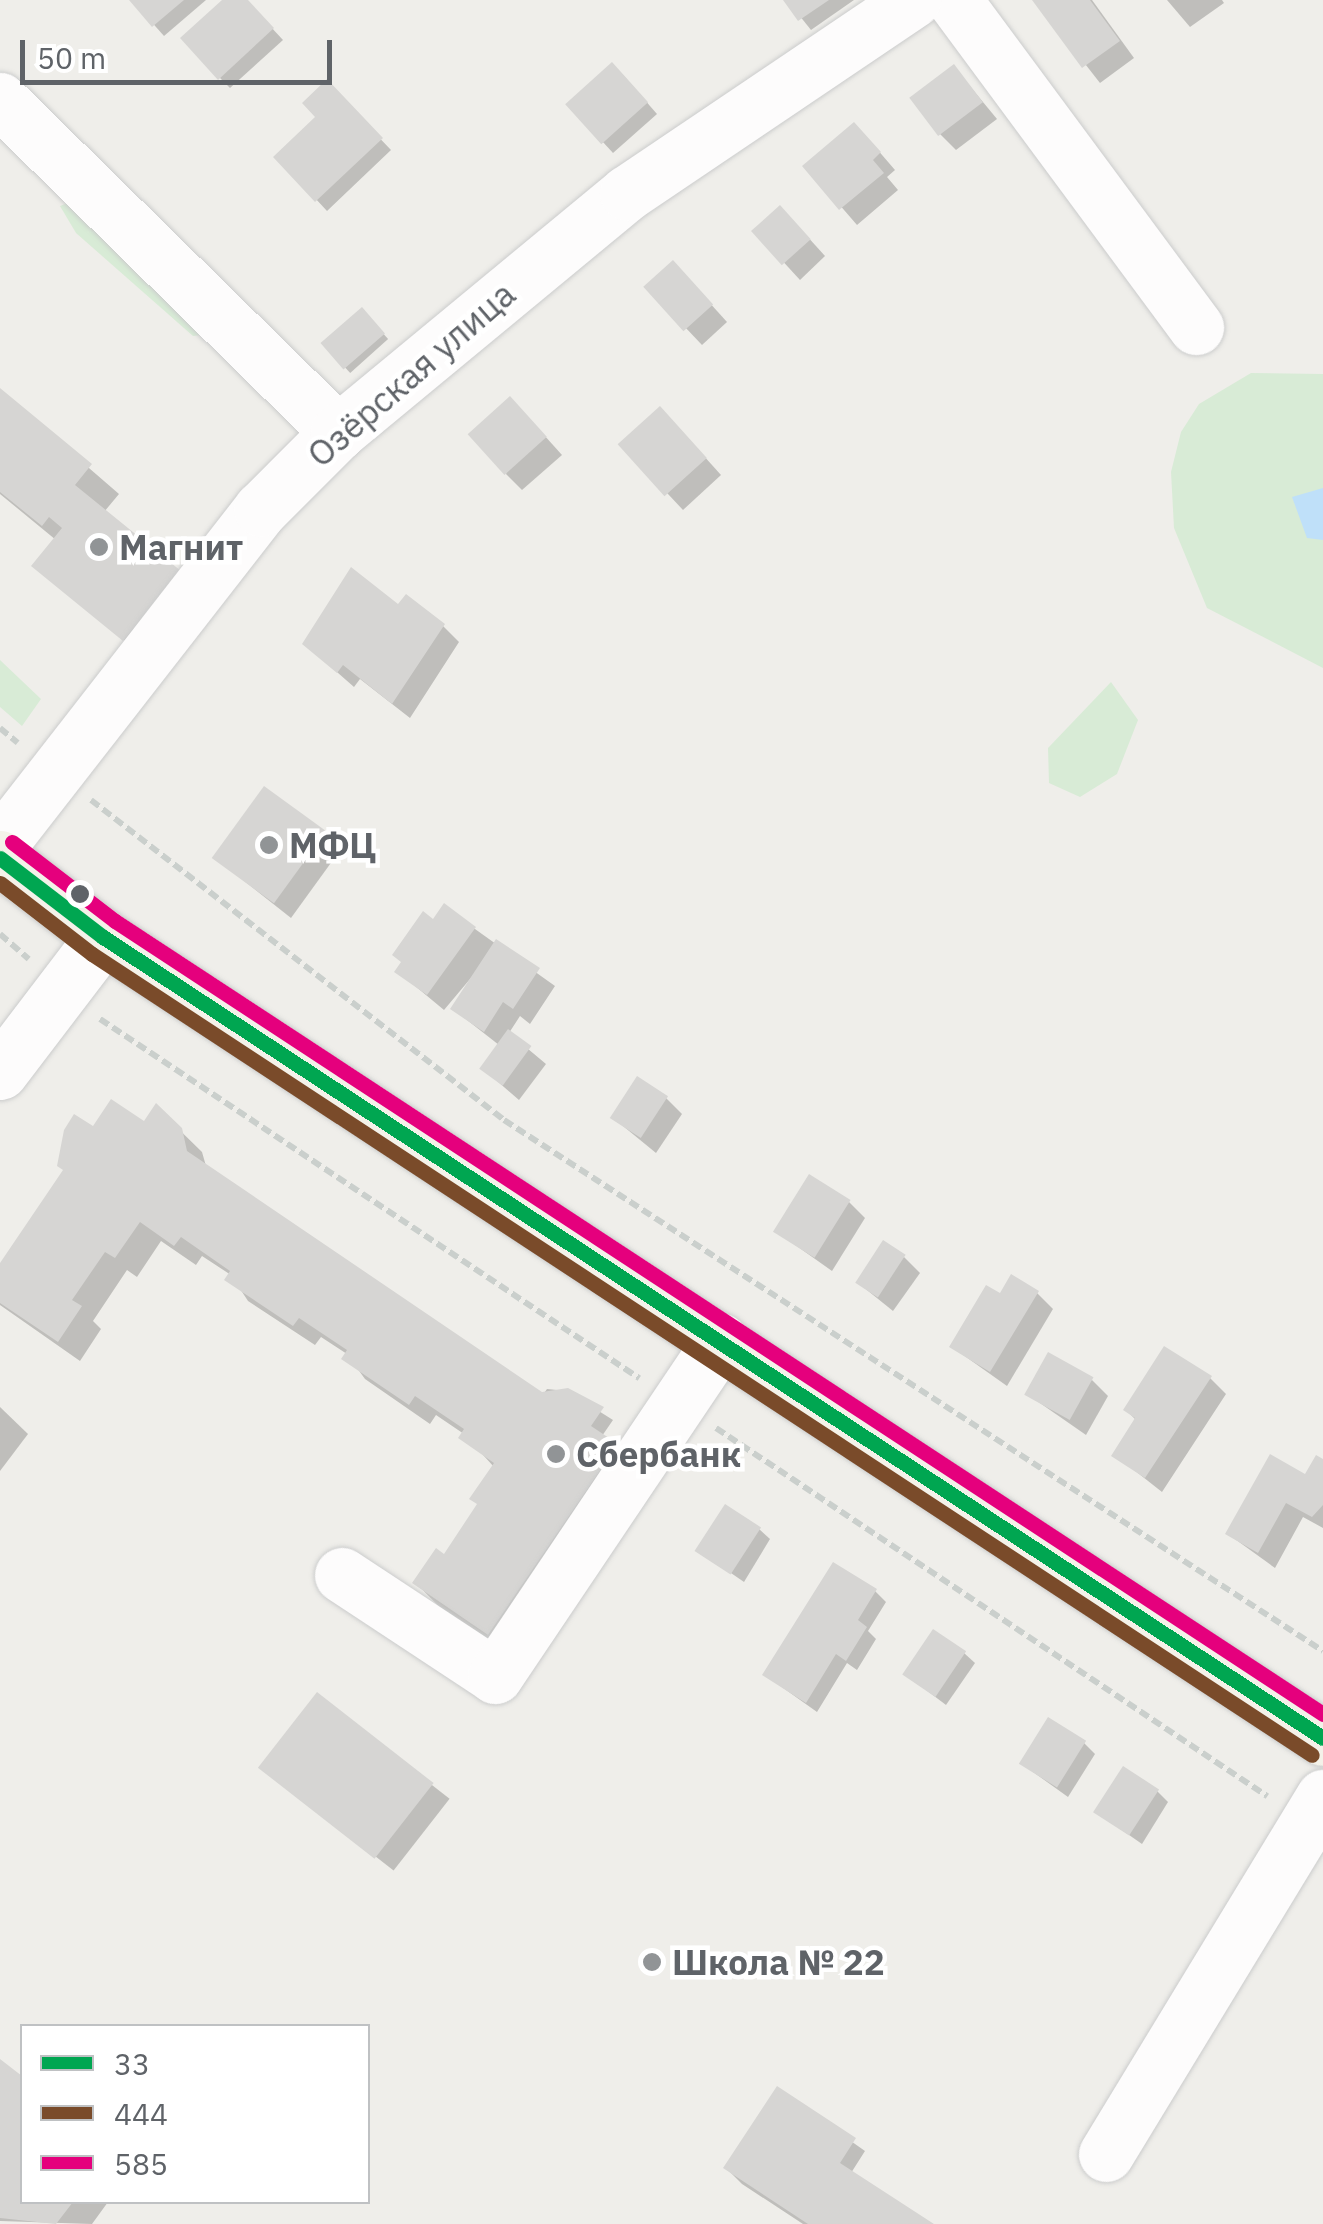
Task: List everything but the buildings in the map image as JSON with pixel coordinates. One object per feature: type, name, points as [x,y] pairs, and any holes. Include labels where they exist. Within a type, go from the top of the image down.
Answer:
[{"type":"main road","points":[[0,858],[103,937],[1323,1738]]},
{"type":"street","name":"Озёрская улица","points":[[0,844],[261,508],[338,432],[626,193],[913,0]]},
{"type":"street","points":[[954,0],[1196,327]]},
{"type":"street","points":[[0,100],[338,432]]},
{"type":"street","points":[[0,1072],[103,937]]},
{"type":"street","points":[[342,1575],[495,1676],[720,1342]]},
{"type":"street","points":[[1106,2154],[1315,1810]]},
{"type":"path","points":[[0,728],[504,1120],[1323,1652]]},
{"type":"path","points":[[99,1018],[678,1404],[1315,1810]]},
{"type":"green space","points":[[81,198],[209,334],[193,336],[76,233],[60,206]]},
{"type":"green space","points":[[1251,373],[1323,374],[1323,668],[1207,608],[1174,528],[1171,472],[1181,432],[1199,404]]},
{"type":"green space","points":[[0,660],[41,699],[22,726],[0,707]]},
{"type":"green space","points":[[1111,682],[1138,720],[1117,774],[1080,797],[1049,783],[1048,748]]},
{"type":"water","points":[[1323,488],[1323,540],[1307,538],[1292,497]]},
{"type":"transit line","name":"585","points":[[12,842],[115,921],[1323,1714]]},
{"type":"transit line","name":"33","points":[[0,858],[103,937],[1323,1738]]},
{"type":"transit line","name":"444","points":[[0,883],[92,954],[1312,1755]]},
{"type":"place","name":"Магнит","points":[[99,547]]},
{"type":"place","name":"МФЦ","points":[[269,845]]},
{"type":"place","name":"Сбербанк","points":[[556,1454]]},
{"type":"place","name":"Школа № 22","points":[[652,1962]]}]
